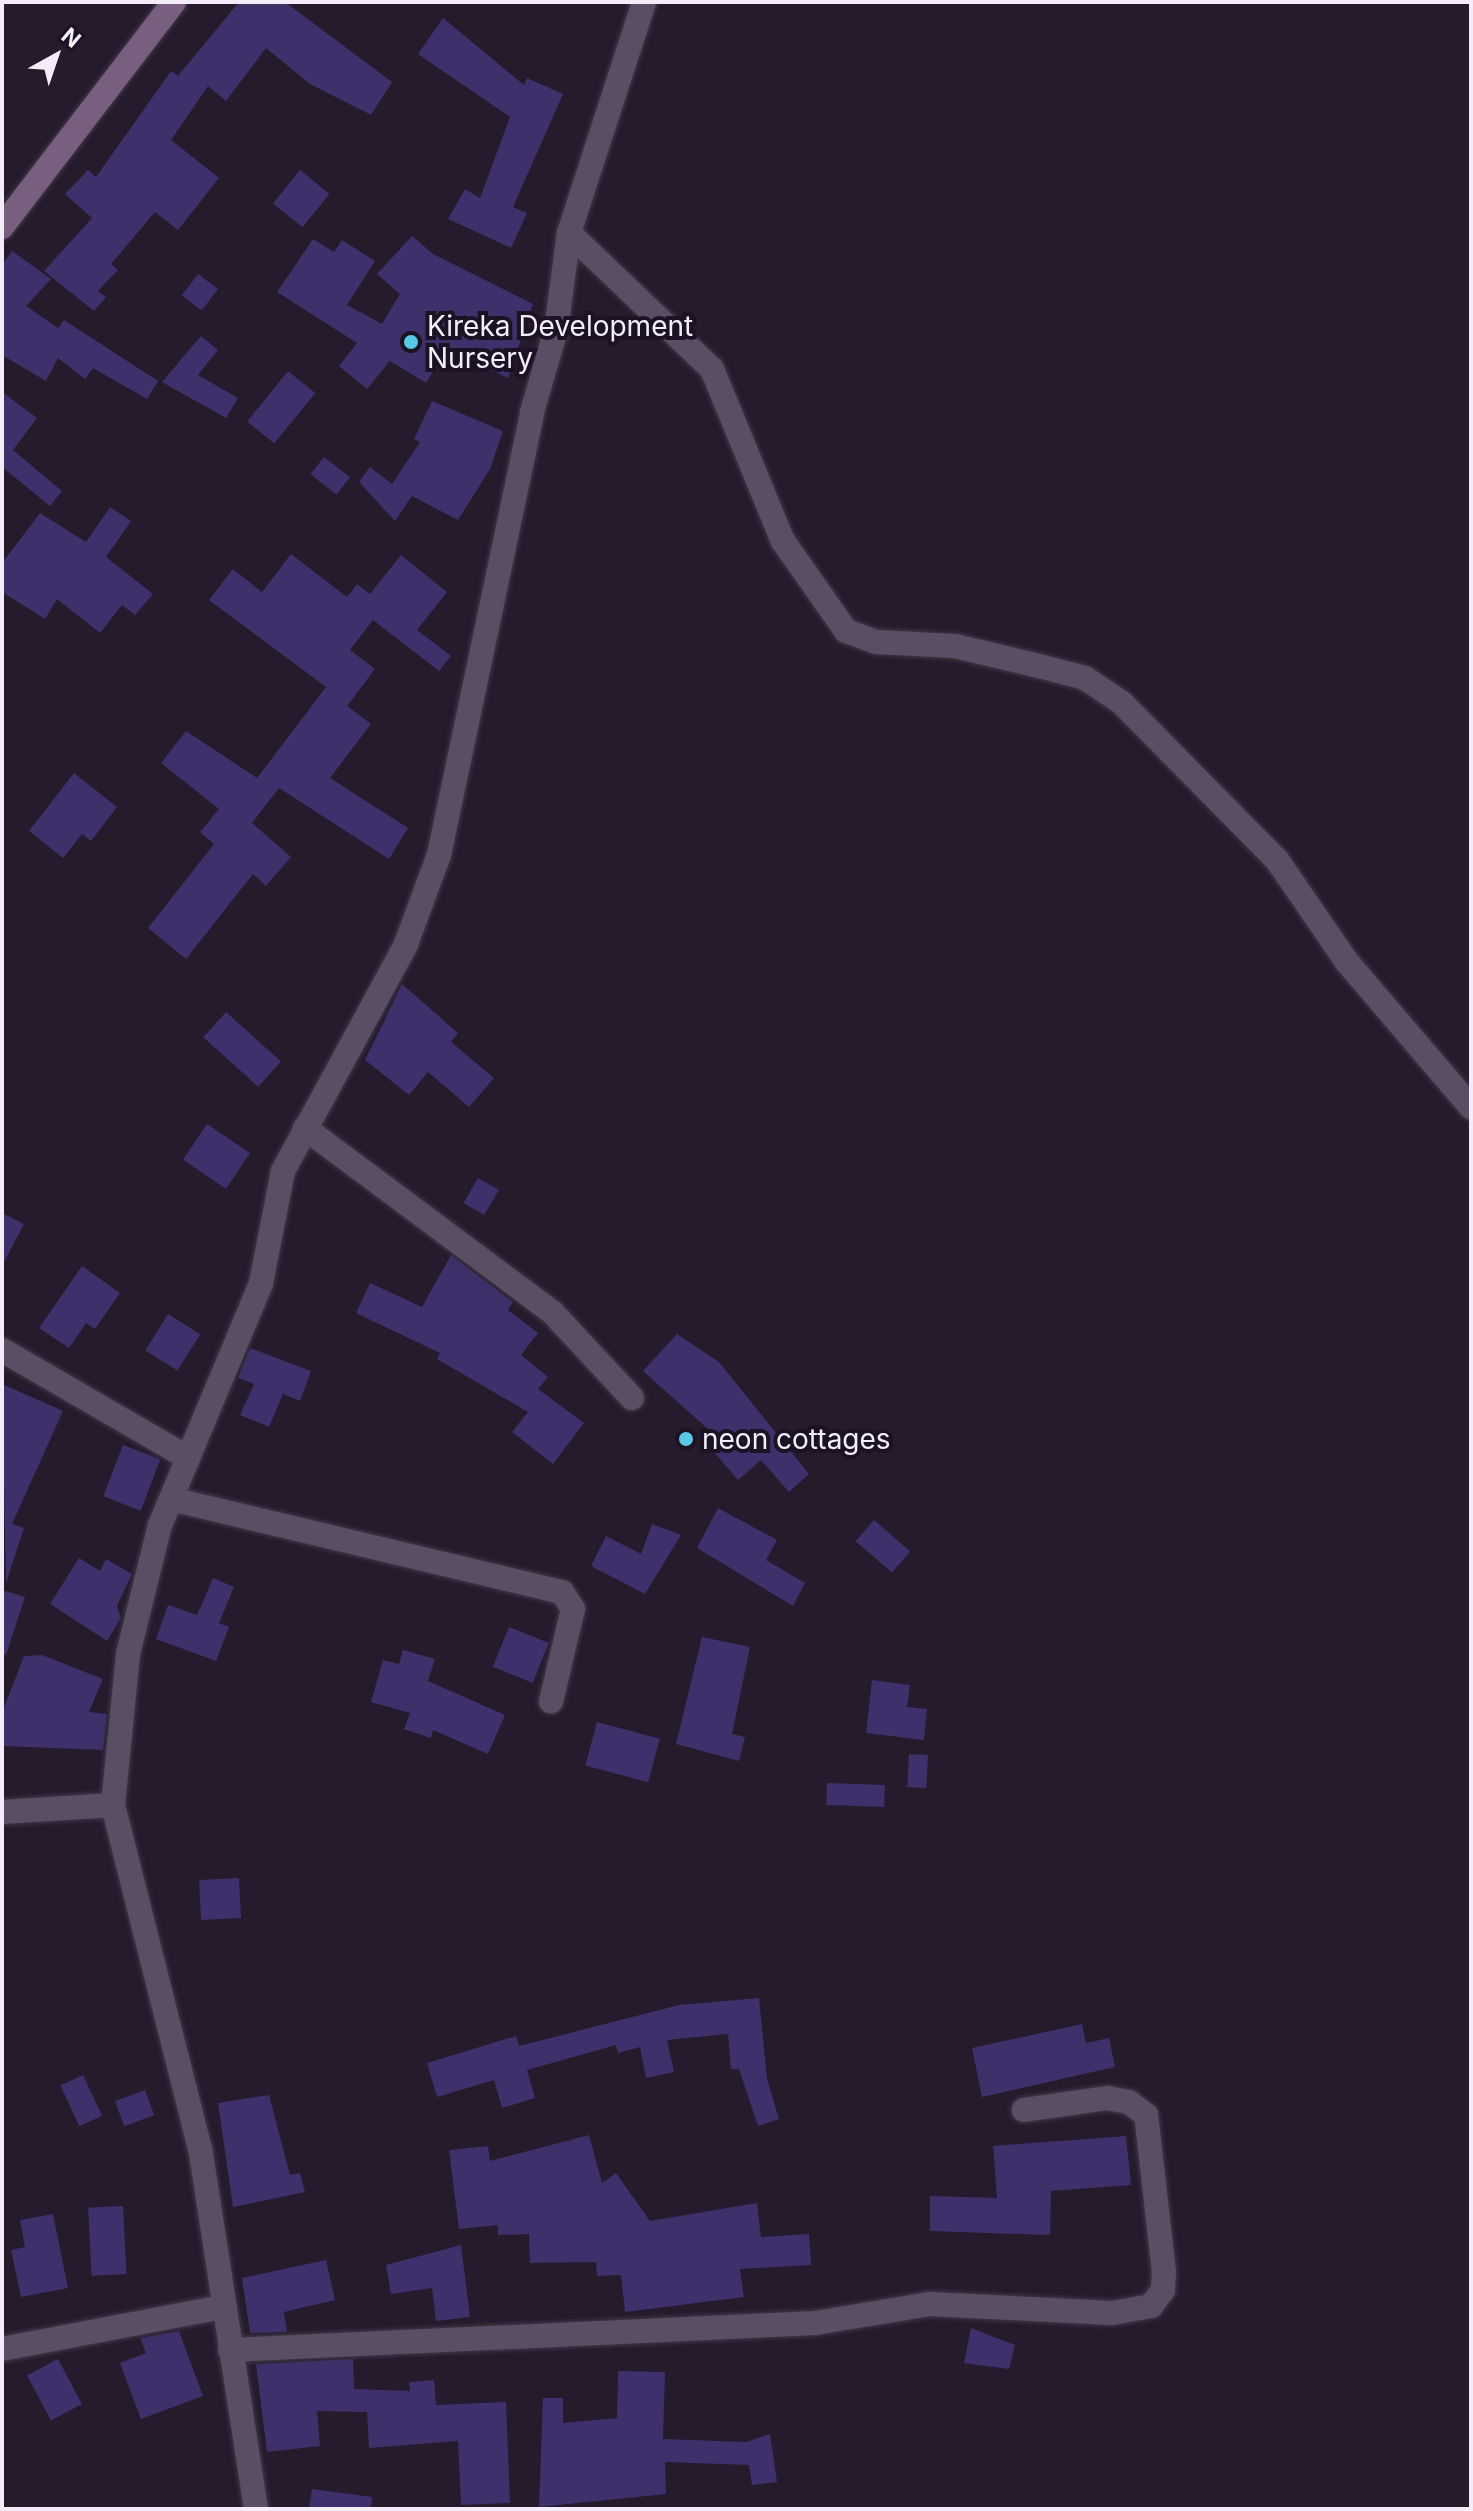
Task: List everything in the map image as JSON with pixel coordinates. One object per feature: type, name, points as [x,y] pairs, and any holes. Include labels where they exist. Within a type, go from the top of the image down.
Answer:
[{"type":"street","points":[[2,227],[174,2]]},
{"type":"street","points":[[256,2509],[222,2307],[200,2149],[113,1805],[128,1654],[171,1499],[261,1283],[283,1171],[406,944],[439,855],[532,412],[556,330],[569,233],[644,2]]},
{"type":"street","points":[[569,233],[712,369],[783,541],[846,631],[1043,667],[1085,678],[1122,703],[1277,860],[1347,962],[1471,1107]]},
{"type":"street","points":[[305,1128],[553,1313],[632,1398]]},
{"type":"street","points":[[2,1350],[188,1458]]},
{"type":"street","points":[[171,1499],[562,1592],[573,1609],[551,1701]]},
{"type":"street","points":[[2,1812],[113,1805]]},
{"type":"street","points":[[230,2350],[815,2323],[930,2304],[1112,2313],[1151,2306],[1163,2290],[1164,2272],[1146,2115],[1107,2098],[1024,2110]]},
{"type":"street","points":[[2,2349],[222,2307]]},
{"type":"building","points":[[239,2],[285,2],[392,82],[371,115],[310,84],[266,48],[226,101],[208,86],[171,140],[219,178],[178,230],[155,212],[111,264],[118,270],[98,291],[106,297],[94,311],[44,271],[92,218],[65,194],[88,170],[96,177],[171,71],[178,76]]},
{"type":"building","points":[[443,18],[524,85],[527,78],[563,94],[513,207],[527,213],[511,248],[448,219],[465,189],[480,198],[510,117],[418,54]]},
{"type":"building","points":[[300,170],[330,194],[302,227],[273,203]]},
{"type":"building","points":[[412,236],[433,254],[533,304],[508,378],[447,349],[426,383],[390,361],[367,389],[339,366],[357,343],[277,292],[313,239],[334,252],[342,240],[375,261],[347,305],[382,324],[400,294],[377,274]]},
{"type":"building","points":[[12,251],[51,279],[26,306],[58,328],[64,320],[158,381],[147,399],[93,368],[85,379],[58,358],[46,381],[2,355],[2,265]]},
{"type":"building","points":[[198,274],[218,289],[202,311],[182,296]]},
{"type":"building","points":[[201,336],[218,350],[198,375],[238,398],[226,418],[162,382]]},
{"type":"building","points":[[288,371],[315,393],[274,444],[247,422]]},
{"type":"building","points":[[2,392],[37,418],[13,450],[62,491],[50,506],[2,467]]},
{"type":"building","points":[[432,401],[503,431],[490,469],[458,520],[412,496],[395,521],[359,482],[370,467],[392,484],[420,442],[414,439]]},
{"type":"building","points":[[324,457],[350,477],[336,495],[310,474]]},
{"type":"building","points":[[110,507],[131,521],[106,557],[153,594],[135,615],[122,605],[100,633],[57,599],[45,619],[2,592],[2,563],[40,513],[86,542]]},
{"type":"building","points":[[291,554],[347,597],[357,584],[370,594],[401,555],[447,592],[417,630],[451,656],[439,671],[373,620],[350,650],[375,669],[347,706],[371,724],[330,778],[408,828],[389,859],[279,788],[252,823],[291,857],[266,886],[253,874],[186,959],[148,928],[214,844],[200,832],[219,809],[161,763],[186,731],[257,778],[326,687],[209,600],[233,569],[262,592]]},
{"type":"building","points":[[74,773],[117,807],[91,841],[82,834],[63,858],[29,831]]},
{"type":"building","points":[[402,984],[458,1033],[451,1042],[494,1078],[469,1107],[428,1072],[409,1095],[365,1060]]},
{"type":"building","points":[[226,1012],[281,1062],[258,1087],[203,1037]]},
{"type":"building","points":[[207,1124],[250,1153],[226,1189],[183,1160]]},
{"type":"building","points":[[478,1178],[499,1190],[484,1215],[464,1203]]},
{"type":"building","points":[[2,1213],[24,1224],[2,1266]]},
{"type":"building","points":[[451,1255],[513,1302],[508,1310],[538,1333],[521,1355],[548,1377],[538,1389],[584,1423],[553,1464],[512,1432],[528,1412],[437,1359],[440,1353],[356,1313],[370,1283],[422,1307]]},
{"type":"building","points":[[82,1266],[120,1293],[95,1329],[86,1323],[69,1348],[39,1328]]},
{"type":"building","points":[[168,1314],[200,1334],[177,1371],[145,1350]]},
{"type":"building","points":[[677,1334],[719,1362],[809,1474],[789,1492],[761,1460],[738,1480],[701,1437],[709,1430],[643,1371]]},
{"type":"building","points":[[250,1348],[311,1371],[300,1401],[283,1394],[269,1427],[240,1415],[254,1384],[238,1378]]},
{"type":"building","points":[[2,1384],[63,1411],[12,1524],[24,1528],[6,1583]]},
{"type":"building","points":[[123,1445],[160,1459],[141,1511],[103,1496]]},
{"type":"building","points":[[718,1508],[777,1540],[766,1560],[805,1583],[793,1606],[697,1548]]},
{"type":"building","points":[[874,1520],[910,1551],[892,1573],[856,1541]]},
{"type":"building","points":[[652,1524],[681,1535],[645,1594],[591,1566],[606,1536],[641,1554]]},
{"type":"building","points":[[79,1558],[100,1571],[106,1559],[132,1574],[117,1606],[121,1618],[107,1641],[50,1604]]},
{"type":"building","points":[[213,1578],[234,1587],[219,1623],[229,1627],[216,1661],[156,1639],[168,1605],[197,1615]]},
{"type":"building","points":[[2,1590],[25,1597],[6,1655],[2,1654]]},
{"type":"building","points":[[509,1627],[549,1643],[533,1683],[493,1667]]},
{"type":"building","points":[[702,1637],[750,1647],[732,1734],[745,1737],[739,1761],[676,1744]]},
{"type":"building","points":[[403,1650],[435,1659],[428,1681],[505,1715],[488,1754],[433,1730],[431,1738],[404,1729],[410,1713],[371,1702],[383,1660],[399,1664]]},
{"type":"building","points":[[42,1655],[103,1679],[89,1712],[107,1714],[103,1750],[2,1746],[2,1713],[24,1656]]},
{"type":"building","points":[[872,1680],[910,1685],[907,1707],[927,1709],[924,1740],[866,1733]]},
{"type":"building","points":[[597,1722],[660,1739],[648,1782],[585,1765]]},
{"type":"building","points":[[909,1754],[928,1755],[926,1788],[907,1787]]},
{"type":"building","points":[[827,1783],[885,1785],[884,1807],[826,1805]]},
{"type":"building","points":[[239,1878],[241,1918],[201,1920],[199,1880]]},
{"type":"building","points":[[759,1998],[767,2079],[779,2119],[758,2126],[739,2069],[731,2069],[728,2034],[667,2040],[674,2072],[646,2078],[640,2047],[618,2053],[616,2045],[527,2070],[535,2098],[502,2108],[494,2080],[437,2097],[427,2063],[516,2036],[519,2046],[679,2005]]},
{"type":"building","points":[[1082,2024],[1086,2043],[1109,2038],[1115,2067],[982,2097],[972,2048]]},
{"type":"building","points":[[83,2075],[102,2116],[79,2126],[60,2086]]},
{"type":"building","points":[[145,2090],[154,2115],[124,2126],[115,2101]]},
{"type":"building","points":[[269,2095],[290,2175],[300,2173],[305,2192],[233,2207],[218,2103]]},
{"type":"building","points":[[589,2135],[602,2183],[616,2173],[650,2221],[757,2203],[761,2237],[809,2234],[811,2265],[740,2269],[744,2297],[625,2312],[621,2275],[597,2276],[596,2262],[530,2263],[529,2234],[498,2235],[498,2225],[459,2229],[449,2150],[488,2146],[490,2161]]},
{"type":"building","points":[[1126,2136],[1131,2185],[1051,2191],[1050,2235],[930,2231],[930,2196],[997,2198],[993,2146]]},
{"type":"building","points":[[123,2206],[127,2274],[92,2276],[88,2208]]},
{"type":"building","points":[[53,2214],[68,2288],[21,2297],[11,2250],[25,2247],[20,2220]]},
{"type":"building","points":[[461,2245],[470,2317],[436,2321],[432,2288],[391,2294],[386,2265]]},
{"type":"building","points":[[326,2260],[335,2300],[284,2312],[287,2332],[250,2333],[242,2278]]},
{"type":"building","points":[[971,2328],[1015,2345],[1009,2369],[964,2363]]},
{"type":"building","points":[[179,2331],[203,2396],[141,2419],[120,2363],[146,2353],[140,2338]]},
{"type":"building","points":[[58,2359],[82,2404],[51,2420],[27,2375]]},
{"type":"building","points":[[353,2359],[354,2389],[410,2391],[409,2382],[434,2380],[436,2405],[506,2402],[510,2503],[461,2505],[458,2441],[369,2448],[367,2412],[317,2411],[320,2446],[267,2452],[256,2364]]},
{"type":"building","points":[[618,2371],[665,2372],[663,2439],[746,2442],[770,2434],[777,2482],[752,2485],[749,2465],[665,2462],[666,2494],[539,2507],[543,2398],[563,2398],[563,2423],[617,2418]]},
{"type":"building","points":[[312,2489],[372,2497],[371,2509],[309,2509]]},
{"type":"place","name":"Kireka Development Nursery","points":[[411,342]]},
{"type":"place","name":"neon cottages","points":[[686,1439]]}]
